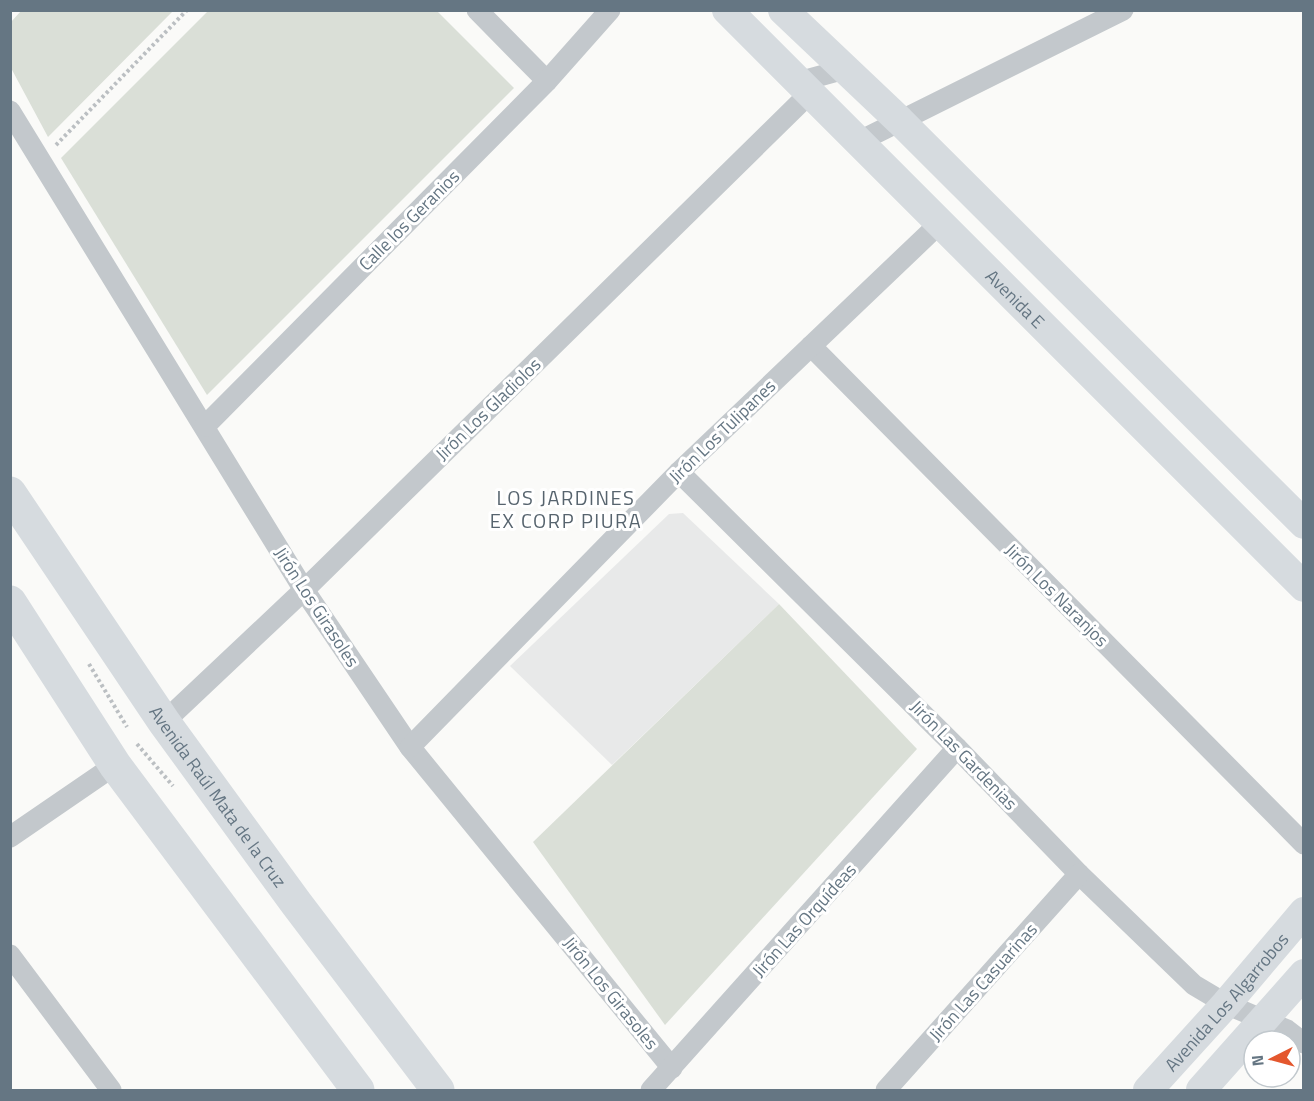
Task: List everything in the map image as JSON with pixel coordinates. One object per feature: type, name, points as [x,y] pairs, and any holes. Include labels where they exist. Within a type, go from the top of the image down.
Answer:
[{"type":"main road","name":"Avenida Raúl Mata de la Cruz","points":[[10,494],[164,722],[296,903],[438,1090]]},
{"type":"main road","points":[[10,602],[115,765],[358,1090]]},
{"type":"street","points":[[477,10],[547,81]]},
{"type":"street","name":"Calle los Geranios","points":[[205,426],[547,81],[610,10]]},
{"type":"street","name":"Avenida E","points":[[727,10],[1304,587]]},
{"type":"street","points":[[783,10],[900,121],[1304,524]]},
{"type":"street","points":[[858,142],[1124,10]]},
{"type":"street","points":[[804,88],[838,71],[838,62]]},
{"type":"street","name":"Jirón Los Gladiolos","points":[[164,722],[304,590],[804,88]]},
{"type":"street","name":"Jirón Los Girasoles","points":[[10,111],[304,590],[410,747],[672,1068]]},
{"type":"street","name":"Jirón Los Tulipanes","points":[[410,747],[679,472],[940,223]]},
{"type":"street","name":"Jirón Los Naranjos","points":[[811,346],[1304,844]]},
{"type":"street","name":"Jirón Las Gardenias","points":[[679,472],[957,748],[1079,874],[1194,985],[1226,1004],[1287,1030],[1304,1043]]},
{"type":"street","name":"Jirón Las Orquídeas","points":[[651,1090],[957,748]]},
{"type":"street","points":[[10,837],[115,765]]},
{"type":"street","name":"Jirón Las Casuarinas","points":[[886,1090],[1079,874]]},
{"type":"street","name":"Avenida Los Algarrobos","points":[[1149,1090],[1304,912]]},
{"type":"street","points":[[10,955],[111,1090]]},
{"type":"street","points":[[1201,1090],[1304,974]]},
{"type":"path","points":[[40,161],[188,10]]},
{"type":"shaded area","points":[[21,11],[173,11],[48,137],[11,68],[11,22]]},
{"type":"shaded area","points":[[208,11],[437,11],[514,88],[207,395],[61,158]]},
{"type":"shaded area","points":[[683,513],[779,604],[612,765],[510,666],[669,514]]},
{"type":"shaded area","points":[[779,604],[917,749],[665,1025],[533,842]]},
{"type":"district","name":"LOS JARDINES EX CORP PIURA","points":[[566,508]]}]
